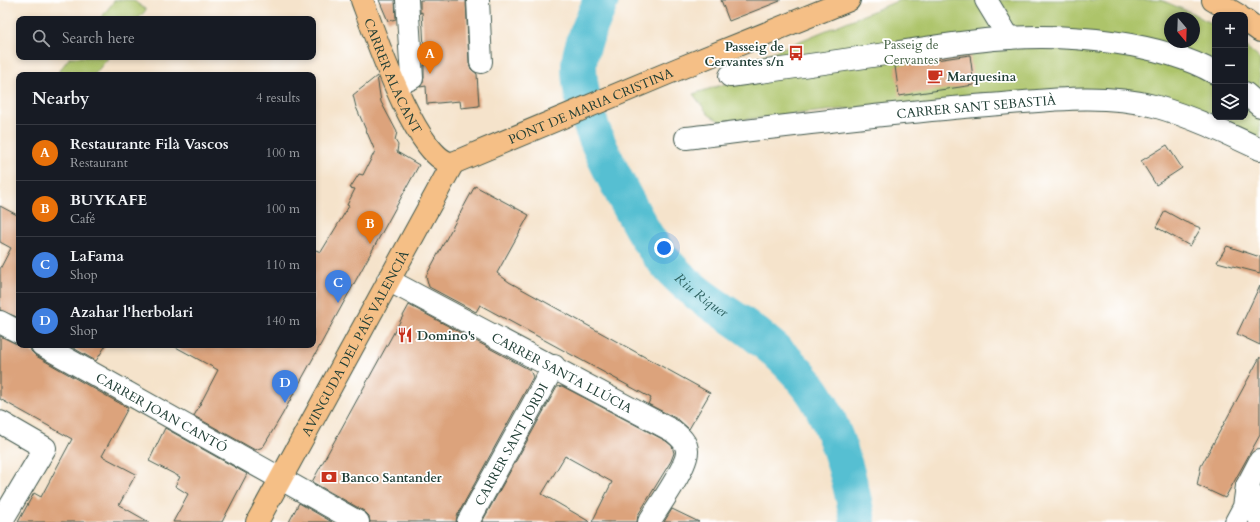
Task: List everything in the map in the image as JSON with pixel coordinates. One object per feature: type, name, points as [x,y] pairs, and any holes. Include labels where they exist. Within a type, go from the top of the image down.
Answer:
[{"type":"main road","name":"CARRER ALACANT","points":[[362,0],[384,57],[413,123],[430,148],[441,159],[448,163],[453,163]]},
{"type":"main road","name":"PONT DE MARIA CRISTINA","points":[[453,163],[729,48],[849,0]]},
{"type":"main road","points":[[1213,0],[1233,12]]},
{"type":"main road","points":[[1248,22],[1260,31]]},
{"type":"main road","name":"CARRER ALACANT","points":[[430,148],[434,171],[434,196]]},
{"type":"main road","name":"AVINGUDA DEL PAÍS VALENCIÀ","points":[[257,522],[453,163]]},
{"type":"street","points":[[396,85],[412,78],[407,0]]},
{"type":"street","points":[[478,0],[481,62]]},
{"type":"street","points":[[986,0],[1009,38]]},
{"type":"street","points":[[730,76],[1009,38],[1060,38],[1122,43],[1157,50],[1203,66],[1212,71]]},
{"type":"street","points":[[1248,96],[1260,106]]},
{"type":"street","name":"CARRER SANT SEBASTIÀ","points":[[686,138],[898,112],[1058,100],[1105,99],[1153,106],[1167,110],[1260,149]]},
{"type":"street","name":"CARRER SANTA LLÚCIA","points":[[388,280],[554,366],[673,431],[684,441],[687,450],[686,462],[649,522]]},
{"type":"street","points":[[0,322],[16,330]]},
{"type":"street","name":"CARRER JOAN CANTÓ","points":[[47,348],[358,522]]},
{"type":"street","name":"CARRER SANT JORDI","points":[[468,522],[554,366]]},
{"type":"street","points":[[0,422],[45,448],[1,522]]},
{"type":"street","points":[[1236,522],[1244,507],[1247,486],[1260,461]]},
{"type":"street","points":[[1247,486],[1254,499],[1260,521]]},
{"type":"green space","points":[[115,0],[133,0],[146,10],[141,16],[102,16]]},
{"type":"green space","name":"Passeig de Cervantes","points":[[900,0],[1161,0],[1189,12],[1164,12],[1164,48],[1200,48],[1200,17],[1212,24],[1212,119],[1183,106],[844,109],[721,122],[709,115],[693,94],[731,82],[729,70]]},
{"type":"green space","name":"Passeig de Cervantes","points":[[1248,49],[1260,59],[1260,140],[1215,120],[1248,120]]},
{"type":"green space","points":[[68,60],[106,60],[96,72],[58,72]]},
{"type":"building","points":[[379,0],[395,0],[396,19],[388,21]]},
{"type":"building","points":[[420,0],[466,0],[469,63],[471,69],[477,74],[479,106],[461,108],[460,101],[427,104],[426,86],[420,87],[424,78],[425,65]]},
{"type":"building","points":[[721,0],[780,0],[780,1],[729,21]]},
{"type":"building","name":"Marquesina","points":[[970,55],[974,85],[899,96],[895,66]]},
{"type":"building","points":[[377,76],[381,102],[397,132],[395,140],[398,145],[397,152],[419,165],[282,415],[263,447],[255,450],[194,416],[218,370],[178,348],[316,348],[316,250],[321,252],[349,206],[347,205],[355,189],[350,188],[359,174],[363,175],[375,151],[356,107],[353,95]]},
{"type":"building","points":[[1167,145],[1182,168],[1156,185],[1141,161]]},
{"type":"building","points":[[475,186],[529,215],[497,273],[509,282],[710,393],[689,429],[679,420],[648,404],[651,398],[480,305],[476,312],[429,287],[426,276]]},
{"type":"building","points":[[0,206],[16,214],[16,317],[0,310],[0,269],[11,248],[0,242]]},
{"type":"building","points":[[1165,211],[1185,222],[1201,228],[1190,246],[1156,227]]},
{"type":"building","points":[[1227,246],[1260,257],[1260,273],[1217,262]]},
{"type":"building","points":[[1260,285],[1260,345],[1237,334]]},
{"type":"building","points":[[409,305],[530,370],[533,377],[457,516],[456,522],[370,522],[369,516],[364,511],[312,482]]},
{"type":"building","points":[[0,336],[16,344],[16,348],[30,348],[31,351],[36,356],[128,408],[102,456],[136,474],[119,505],[149,522],[18,522],[34,493],[41,497],[72,439],[0,399]]},
{"type":"building","points":[[73,348],[104,348],[96,361]]},
{"type":"building","points":[[1260,357],[1260,435],[1225,498],[1197,485],[1201,466]]},
{"type":"building","points":[[562,386],[666,441],[672,446],[674,453],[671,461],[638,515],[637,522],[592,522],[612,482],[565,456],[542,494],[590,522],[482,522],[557,387]]},
{"type":"building","points":[[165,428],[247,474],[222,522],[173,522],[188,494],[175,486],[180,477],[149,461]]},
{"type":"building","points":[[299,503],[332,522],[289,522]]},
{"type":"building","points":[[672,509],[699,522],[664,522]]},
{"type":"waterway","name":"Riu Riquer","points":[[601,0],[582,49],[579,65],[583,100],[588,118],[602,152],[645,235],[672,270],[695,291],[744,325],[772,348],[803,378],[808,385],[826,415],[840,450],[851,488],[858,522]]},
{"type":"place","name":"Passeig de Cervantes s/n","points":[[796,53]]},
{"type":"place","name":"Restaurante Filà Vascos","points":[[430,74]]},
{"type":"place","name":"Marquesina","points":[[935,76]]},
{"type":"place","name":"BUYKAFE","points":[[370,244]]},
{"type":"place","name":"LaFama","points":[[338,303]]},
{"type":"place","name":"Domino's","points":[[405,335]]},
{"type":"place","name":"Azahar l'herbolari","points":[[285,403]]},
{"type":"place","name":"Banco Santander","points":[[329,477]]}]
